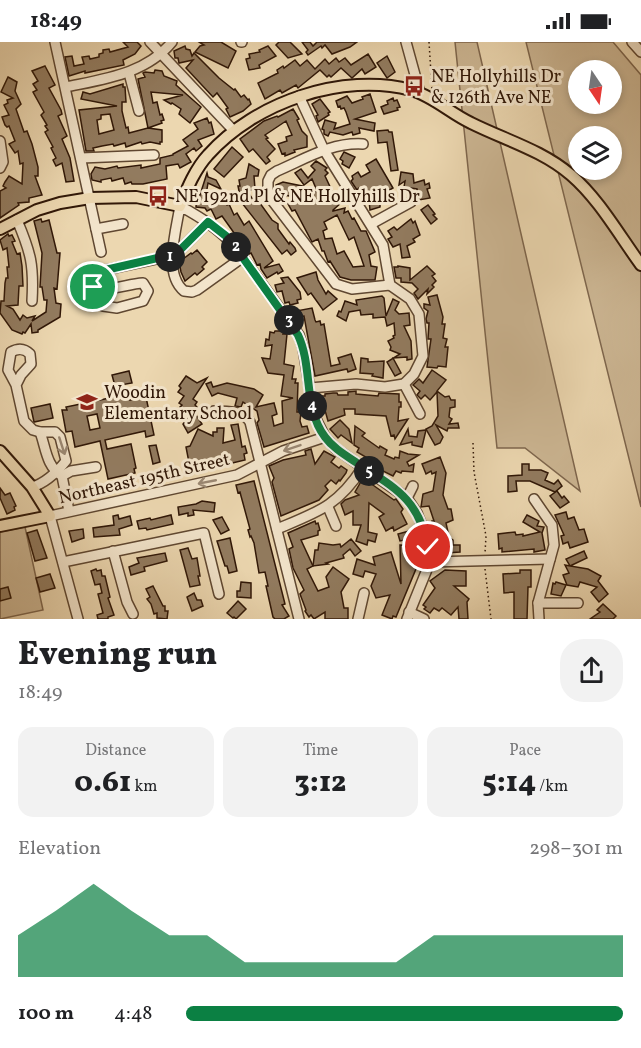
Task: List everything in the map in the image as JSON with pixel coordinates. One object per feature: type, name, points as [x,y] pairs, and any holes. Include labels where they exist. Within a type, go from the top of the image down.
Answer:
[{"type":"main road","points":[[0,229],[37,210],[90,198],[136,197],[180,206],[188,187],[207,156],[234,131],[273,106],[299,96],[327,89],[366,85],[420,93],[470,123],[522,145],[553,162],[585,189],[641,264]]},
{"type":"main road","points":[[0,451],[32,488],[50,516]]},
{"type":"main road","name":"Northeast 195th Street","points":[[0,526],[50,516]]},
{"type":"street","points":[[55,42],[101,252]]},
{"type":"street","points":[[150,42],[234,131]]},
{"type":"street","points":[[66,87],[129,73],[162,54],[172,42]]},
{"type":"street","points":[[406,42],[420,93]]},
{"type":"street","points":[[632,42],[641,52]]},
{"type":"street","points":[[129,73],[139,111]]},
{"type":"street","points":[[299,96],[324,150],[383,245],[390,285]]},
{"type":"street","points":[[0,141],[3,162],[0,168]]},
{"type":"street","points":[[310,388],[356,384],[385,387],[404,384],[420,365],[423,356],[419,314],[410,299],[390,285],[352,289],[336,284],[271,200],[268,190],[268,181],[277,171],[324,150],[349,143],[363,144]]},
{"type":"street","points":[[81,158],[154,155]]},
{"type":"street","points":[[371,224],[411,202]]},
{"type":"street","points":[[243,257],[197,290],[188,292],[181,289],[177,284],[172,266],[180,206],[208,222],[226,236],[243,257],[298,335],[303,348],[314,415],[325,437],[335,448],[407,498],[422,525],[430,562],[408,615],[424,619]]},
{"type":"street","points":[[17,220],[28,246],[33,269],[32,301]]},
{"type":"street","points":[[173,257],[208,222]]},
{"type":"street","points":[[96,229],[123,224]]},
{"type":"street","points":[[93,287],[102,290],[143,283],[148,291],[143,301],[110,308],[99,303],[94,298],[93,287],[97,273],[166,256],[173,257]]},
{"type":"street","points":[[404,384],[420,414]]},
{"type":"street","points":[[15,385],[24,421],[33,430],[55,432],[60,437],[67,468]]},
{"type":"street","points":[[214,411],[239,413],[247,417],[261,461],[299,619]]},
{"type":"street","points":[[40,432],[49,462],[59,474],[69,511]]},
{"type":"street","name":"Northeast 195th Street","points":[[50,516],[237,475],[282,451],[325,437]]},
{"type":"street","points":[[32,488],[67,468],[96,467]]},
{"type":"street","points":[[277,529],[328,507],[351,486],[363,467]]},
{"type":"street","points":[[407,498],[413,486]]},
{"type":"street","points":[[534,499],[552,525],[554,545],[538,603],[539,619]]},
{"type":"street","points":[[328,507],[336,526]]},
{"type":"street","points":[[50,516],[78,619]]},
{"type":"street","points":[[63,562],[204,533],[219,594]]},
{"type":"street","points":[[113,551],[127,602],[133,614]]},
{"type":"street","points":[[430,562],[550,559]]},
{"type":"street","points":[[358,619],[364,593]]},
{"type":"street","points":[[538,603],[578,603]]},
{"type":"path","points":[[429,42],[434,102]]},
{"type":"path","points":[[473,443],[474,472],[486,536],[484,560],[491,619]]},
{"type":"shaded area","points":[[455,42],[477,42],[580,491],[525,448],[497,448]]},
{"type":"shaded area","points":[[526,42],[613,42],[641,75],[641,507]]},
{"type":"shaded area","points":[[25,527],[43,610],[0,619],[0,532]]},
{"type":"building","points":[[123,42],[137,42],[141,46],[135,54],[123,60],[124,65],[69,76],[65,57],[72,56],[74,66],[84,64],[82,57],[89,56],[90,59],[99,57],[103,50],[109,49],[110,52],[128,47]]},
{"type":"building","points":[[199,42],[221,42],[236,51],[228,68],[195,52],[204,45]]},
{"type":"building","points":[[279,42],[290,42],[302,54],[288,58],[276,45]]},
{"type":"building","points":[[302,42],[310,42],[313,46],[317,42],[357,42],[332,54],[325,45],[322,48],[321,46],[308,55],[306,52],[308,50]]},
{"type":"building","points":[[185,46],[190,50],[192,56],[194,53],[241,97],[244,95],[249,99],[251,104],[230,117],[226,109],[228,108],[217,93],[213,97],[186,68],[193,60],[179,63],[178,58],[175,58],[174,51]]},
{"type":"building","points":[[268,46],[276,56],[259,65],[260,68],[249,70],[246,59],[250,58],[249,54],[260,52],[259,50]]},
{"type":"building","points":[[368,54],[376,67],[365,74],[362,69],[352,78],[341,68],[331,77],[329,75],[327,77],[320,70],[298,88],[296,85],[282,93],[280,90],[265,99],[258,83],[278,73],[277,70],[295,60],[300,66],[307,60],[315,69],[325,59],[329,64],[336,58],[339,62],[345,58],[351,65]]},
{"type":"building","points":[[387,56],[395,72],[387,78],[377,63]]},
{"type":"building","points":[[45,66],[55,85],[49,88],[61,110],[62,114],[58,116],[67,136],[62,139],[70,158],[74,181],[66,182],[62,163],[56,166],[53,160],[56,158],[45,132],[48,130],[45,126],[47,125],[41,115],[44,112],[33,92],[37,90],[33,84],[38,81],[32,71]]},
{"type":"building","points":[[162,71],[164,76],[177,81],[176,85],[201,107],[190,123],[179,114],[181,109],[164,100],[183,95],[151,92],[153,103],[157,102],[160,115],[162,114],[164,120],[161,121],[162,123],[148,128],[138,79],[145,77],[143,73],[145,72]]},
{"type":"building","points":[[8,77],[17,82],[15,91],[21,104],[16,109],[24,132],[27,131],[32,144],[38,167],[38,176],[35,176],[42,195],[29,198],[29,202],[18,203],[19,205],[0,218],[0,191],[6,188],[3,186],[5,182],[9,176],[22,184],[23,163],[20,164],[18,151],[15,153],[9,144],[15,141],[9,126],[5,125],[2,117],[9,115],[4,105],[8,103],[7,100],[13,98],[1,92]]},
{"type":"building","points":[[123,84],[126,102],[122,102],[122,111],[129,133],[148,128],[162,130],[162,142],[142,144],[141,142],[126,147],[125,143],[114,146],[113,144],[93,148],[94,151],[86,151],[79,110],[117,106],[81,99],[83,92],[90,94]],"holes":[[[110,114],[114,130],[99,134],[97,120],[101,119],[101,115]]]},
{"type":"building","points":[[370,94],[376,112],[355,119],[375,123],[374,131],[359,128],[360,133],[353,135],[352,132],[343,135],[330,132],[328,136],[324,134],[322,129],[325,120],[336,123],[334,129],[350,124],[344,108],[338,107],[336,101],[347,96],[352,103]]},
{"type":"building","points":[[393,98],[394,101],[397,100],[400,107],[397,108],[398,110],[384,114],[381,107]]},
{"type":"building","points":[[320,99],[330,112],[318,122],[316,116],[318,115],[312,104]]},
{"type":"building","points":[[293,109],[302,131],[307,136],[307,147],[294,150],[295,152],[285,156],[285,153],[282,154],[278,144],[287,141],[286,137],[292,135],[286,121],[265,135],[275,149],[267,157],[270,161],[266,164],[253,149],[249,152],[240,139],[264,121]]},
{"type":"building","points":[[207,118],[209,123],[211,122],[214,134],[198,140],[202,146],[186,154],[191,162],[180,168],[178,164],[166,166],[167,179],[143,184],[132,184],[131,182],[125,184],[123,178],[112,181],[111,178],[101,180],[101,182],[92,180],[91,174],[95,167],[105,169],[141,165],[141,168],[160,164],[160,158],[173,155],[188,146],[183,140],[198,129],[194,123]]},
{"type":"building","points":[[377,131],[392,132],[398,170],[391,171],[387,142],[378,143]]},
{"type":"building","points":[[232,147],[243,157],[224,177],[214,169]]},
{"type":"building","points":[[344,152],[355,157],[349,168],[342,164],[343,161],[340,159]]},
{"type":"building","points":[[376,159],[393,188],[386,192],[388,195],[380,201],[380,207],[370,210],[368,191],[363,194],[351,181],[352,176],[358,172],[361,177],[370,172],[366,165]]},
{"type":"building","points":[[316,161],[327,168],[325,170],[328,173],[325,176],[334,195],[339,196],[342,202],[333,211],[345,208],[344,213],[348,211],[361,231],[366,231],[375,252],[369,255],[371,266],[377,267],[375,280],[351,280],[340,277],[330,261],[328,262],[318,239],[312,242],[295,210],[292,211],[287,202],[296,197],[277,194],[276,185],[283,182],[302,186],[298,189],[307,196],[317,191],[312,179],[304,185],[295,173],[301,169],[308,178],[315,170],[311,166]],"holes":[[[337,215],[349,240],[354,237],[364,266],[353,267],[344,251],[337,254],[332,238],[325,239],[323,231],[327,229],[324,222]]]},
{"type":"building","points":[[249,164],[259,170],[258,176],[254,176],[255,189],[247,191],[254,201],[257,199],[272,220],[278,224],[278,229],[289,244],[290,242],[295,248],[296,251],[291,255],[287,250],[282,254],[238,198],[246,199],[240,196],[238,186],[240,186],[239,180],[246,178]]},
{"type":"building","points":[[401,172],[413,174],[414,183],[424,180],[425,185],[429,183],[430,188],[427,189],[430,198],[419,200],[417,189],[404,187],[405,181],[399,185]]},
{"type":"building","points":[[207,173],[208,177],[216,180],[221,189],[208,183],[206,195],[213,196],[212,207],[224,200],[227,205],[229,204],[234,215],[237,213],[244,225],[249,221],[273,261],[264,268],[279,264],[283,271],[267,278],[260,264],[257,265],[251,253],[249,254],[222,216],[216,219],[211,209],[207,211],[205,208],[196,207],[197,194],[200,195]]},
{"type":"building","points":[[428,205],[437,219],[431,224],[421,210]]},
{"type":"building","points":[[41,219],[42,222],[49,220],[57,253],[60,253],[57,289],[54,288],[56,303],[61,304],[60,317],[38,332],[32,333],[31,324],[22,334],[12,330],[0,313],[1,301],[4,301],[6,278],[8,278],[7,267],[9,267],[7,248],[3,250],[0,240],[8,234],[12,235],[15,241],[12,242],[17,254],[20,253],[22,266],[23,286],[19,286],[18,305],[7,306],[13,309],[20,320],[23,315],[27,318],[35,316],[32,321],[46,312],[47,300],[44,300],[42,287],[40,287],[42,253],[34,221]]},
{"type":"building","points":[[411,219],[413,223],[415,221],[420,235],[413,239],[415,242],[407,246],[410,257],[402,258],[400,244],[393,247],[388,239],[392,237],[388,231],[394,227],[397,230]]},
{"type":"building","points":[[197,250],[207,262],[202,267],[204,269],[185,281],[179,262]]},
{"type":"building","points":[[427,266],[435,274],[432,276],[436,281],[432,285],[434,287],[427,294],[428,289],[418,299],[414,293],[418,289],[412,283],[401,282],[401,278],[396,278],[394,267],[410,268],[410,280]]},
{"type":"building","points":[[316,272],[326,294],[328,291],[337,299],[323,310],[311,293],[308,295],[297,278]]},
{"type":"building","points":[[288,277],[300,292],[301,299],[297,300],[298,303],[290,305],[289,302],[285,303],[282,291],[277,292],[275,285],[284,283],[281,278]]},
{"type":"building","points":[[437,295],[443,317],[442,324],[445,324],[443,338],[447,339],[445,347],[448,347],[446,367],[438,366],[437,368],[427,367],[431,339],[428,339],[429,323],[426,319],[428,311],[424,308],[424,304],[430,305],[428,297]]},
{"type":"building","points":[[382,296],[386,316],[393,299],[399,302],[395,310],[399,314],[409,313],[410,325],[404,326],[411,341],[412,359],[394,358],[400,354],[390,350],[388,341],[395,335],[394,323],[387,326],[385,317],[373,318],[373,314],[361,315],[360,310],[349,312],[346,321],[337,316],[345,301],[357,305],[356,300]]},
{"type":"building","points":[[312,308],[316,322],[320,321],[321,325],[324,324],[331,366],[340,364],[338,358],[351,354],[356,369],[315,376],[304,316],[297,317],[296,311]]},
{"type":"building","points":[[284,331],[283,334],[287,334],[284,364],[294,366],[292,379],[296,379],[295,383],[298,383],[297,412],[301,412],[302,427],[307,426],[309,433],[264,447],[257,423],[259,420],[257,411],[243,402],[241,407],[235,406],[237,398],[218,393],[212,396],[206,384],[211,382],[213,387],[227,383],[254,389],[263,395],[256,407],[274,403],[277,414],[272,416],[274,426],[283,423],[282,401],[293,398],[281,396],[284,375],[268,373],[262,358],[270,359],[272,345],[265,346],[266,339],[269,340],[270,332]]},
{"type":"building","points":[[361,358],[368,359],[368,362],[384,361],[383,378],[360,373]]},
{"type":"building","points":[[393,358],[401,373],[395,376],[387,362]]},
{"type":"building","points":[[432,370],[446,380],[437,391],[455,400],[455,407],[450,408],[449,417],[452,419],[449,424],[458,423],[459,428],[448,428],[447,431],[436,425],[443,437],[440,443],[435,445],[426,429],[432,426],[438,416],[437,392],[430,400],[425,395],[421,399],[417,395],[420,391],[413,385],[419,379],[423,383]]},
{"type":"building","points":[[129,371],[132,383],[115,386],[112,375]]},
{"type":"building","points":[[186,376],[197,383],[207,378],[193,399],[197,402],[194,412],[202,424],[188,433],[183,424],[190,416],[180,407],[182,405],[179,403],[184,396],[178,392]]},
{"type":"building","points":[[356,391],[356,394],[378,396],[379,393],[399,394],[401,407],[399,407],[398,421],[408,419],[395,439],[394,435],[391,436],[386,416],[355,414],[355,409],[344,409],[345,415],[328,421],[321,396],[333,393],[348,395],[348,392]]},
{"type":"building","points":[[129,394],[130,400],[146,397],[154,435],[146,437],[145,431],[105,440],[107,449],[131,444],[135,473],[108,479],[100,441],[75,447],[72,431],[66,432],[62,410],[67,410],[66,407]],"holes":[[[97,414],[100,428],[90,430],[87,416]]]},
{"type":"building","points":[[50,404],[53,418],[34,422],[31,408]]},
{"type":"building","points":[[340,420],[349,429],[352,443],[341,435],[338,438],[330,429]]},
{"type":"building","points":[[238,424],[242,447],[245,446],[247,453],[244,454],[245,460],[207,469],[205,460],[196,463],[198,472],[191,473],[186,447],[190,446],[198,429],[213,436],[217,428],[224,428],[223,443],[235,440],[231,425]]},
{"type":"building","points":[[355,426],[365,433],[362,436],[379,448],[380,446],[387,450],[385,455],[394,459],[399,458],[400,451],[419,455],[407,462],[409,466],[414,464],[413,472],[396,471],[393,476],[379,469],[381,466],[357,452],[359,448],[354,445]]},
{"type":"building","points":[[408,429],[409,436],[417,437],[418,431],[426,430],[422,447],[412,445],[412,442],[400,445]]},
{"type":"building","points":[[156,445],[160,462],[153,464],[149,446]]},
{"type":"building","points":[[311,449],[315,464],[324,451],[335,457],[331,462],[347,470],[346,473],[336,484],[331,480],[325,486],[328,490],[319,500],[281,516],[272,482],[274,478],[269,466],[306,455],[305,451]]},
{"type":"building","points":[[440,457],[446,473],[443,495],[448,509],[451,509],[453,520],[446,523],[449,537],[453,540],[453,545],[460,545],[460,552],[445,553],[445,548],[437,548],[437,532],[434,532],[432,521],[434,521],[429,506],[421,507],[423,494],[433,491],[436,472],[432,474],[431,471],[426,474],[422,464]]},
{"type":"building","points":[[522,464],[529,464],[529,470],[541,470],[548,473],[545,480],[554,484],[558,480],[562,486],[555,492],[530,481],[516,481],[517,491],[508,492],[508,476],[522,475]]},
{"type":"building","points":[[363,478],[394,500],[396,499],[403,509],[401,512],[407,524],[394,531],[393,527],[386,531],[379,517],[384,514],[369,503],[368,532],[377,534],[375,542],[368,540],[367,545],[356,541],[361,525],[353,525],[353,511],[345,515],[341,504],[359,495],[355,492]]},
{"type":"building","points":[[254,481],[285,604],[282,605],[289,616],[284,619],[273,617],[265,572],[259,573],[254,543],[250,537],[248,530],[250,529],[236,485]]},
{"type":"building","points":[[0,488],[5,495],[10,493],[16,506],[15,510],[7,514],[0,498]]},
{"type":"building","points":[[557,491],[569,502],[560,508],[550,496]]},
{"type":"building","points":[[202,501],[215,503],[214,512],[193,510],[194,515],[188,516],[188,513],[179,515],[178,507]]},
{"type":"building","points":[[566,512],[568,519],[574,517],[579,530],[584,529],[588,542],[570,548],[568,542],[563,544],[561,536],[564,535],[555,515]]},
{"type":"building","points":[[118,515],[119,519],[130,516],[132,525],[119,529],[120,535],[94,537],[93,528],[114,525],[113,516]]},
{"type":"building","points":[[171,515],[173,524],[147,530],[146,528],[139,529],[137,521]]},
{"type":"building","points":[[527,515],[539,521],[537,526],[544,527],[542,533],[545,550],[502,552],[502,548],[499,549],[498,534],[515,532],[516,535],[523,534],[523,536],[540,532],[523,522]]},
{"type":"building","points":[[222,517],[229,530],[221,534],[213,520]]},
{"type":"building","points":[[315,521],[320,530],[318,535],[301,540],[313,566],[307,569],[318,591],[329,587],[326,577],[333,567],[349,579],[341,592],[344,608],[348,608],[348,619],[325,619],[325,612],[314,619],[311,615],[309,617],[305,611],[300,594],[304,590],[293,568],[289,549],[293,547],[288,533]]},
{"type":"building","points":[[83,529],[84,538],[72,542],[69,531]]},
{"type":"building","points":[[37,530],[47,558],[35,561],[27,533]]},
{"type":"building","points":[[413,530],[415,538],[400,541],[398,534]]},
{"type":"building","points":[[230,538],[237,571],[229,573],[217,541]]},
{"type":"building","points":[[351,539],[361,551],[355,556],[350,549],[343,555],[344,558],[326,563],[328,564],[313,566],[315,550],[318,550],[319,543],[340,544],[341,547]]},
{"type":"building","points":[[400,545],[417,546],[418,564],[396,617],[393,616],[392,619],[382,615],[390,595],[376,598],[371,586],[376,574],[365,571],[363,577],[353,574],[357,559],[375,565],[373,557],[391,552],[401,584]]},
{"type":"building","points":[[188,548],[192,559],[197,558],[200,576],[198,576],[200,585],[190,587],[180,550]]},
{"type":"building","points":[[584,551],[587,558],[570,566],[566,559]]},
{"type":"building","points":[[165,553],[167,561],[144,567],[145,571],[131,575],[129,567],[139,563],[137,558]]},
{"type":"building","points":[[565,565],[588,569],[601,576],[598,581],[608,594],[599,602],[591,592],[597,587],[580,582],[578,587],[567,585],[563,575],[569,573]]},
{"type":"building","points":[[101,570],[102,576],[105,576],[110,597],[108,598],[114,615],[108,619],[98,619],[97,615],[103,613],[98,594],[102,593],[100,584],[95,585],[91,571]]},
{"type":"building","points":[[445,570],[466,571],[466,586],[454,586],[469,599],[467,602],[468,619],[459,619],[458,607],[451,615],[442,608],[439,611],[434,608],[430,613],[424,609],[426,607],[423,605],[435,588],[430,581]]},
{"type":"building","points":[[520,570],[531,570],[527,619],[514,619],[514,592],[504,593],[503,574],[520,573]]},
{"type":"building","points":[[50,574],[55,588],[40,592],[36,578]]},
{"type":"building","points":[[241,582],[251,583],[251,598],[237,597]]},
{"type":"building","points":[[553,583],[566,585],[561,596],[551,594]]},
{"type":"building","points":[[153,586],[165,606],[165,611],[168,611],[167,619],[157,618],[157,613],[154,614],[147,599],[150,597],[146,589]]},
{"type":"building","points":[[8,587],[11,598],[0,601],[0,589]]},
{"type":"building","points":[[194,593],[203,606],[192,611],[187,597]]},
{"type":"building","points":[[238,601],[246,609],[236,619],[227,613]]},
{"type":"building","points":[[603,604],[616,616],[613,619],[590,619],[600,612],[597,610]]},
{"type":"place","name":"NE Hollyhills Dr & 126th Ave NE","points":[[414,86]]},
{"type":"place","name":"NE 192nd Pl & NE Hollyhills Dr","points":[[158,196]]},
{"type":"place","name":"Woodin Elementary School","points":[[87,402]]},
{"type":"route","points":[[93,287],[97,273],[166,256],[173,257],[208,222],[215,226],[236,248],[294,327],[303,348],[314,415],[325,437],[335,448],[407,498],[417,513],[428,547]]}]
